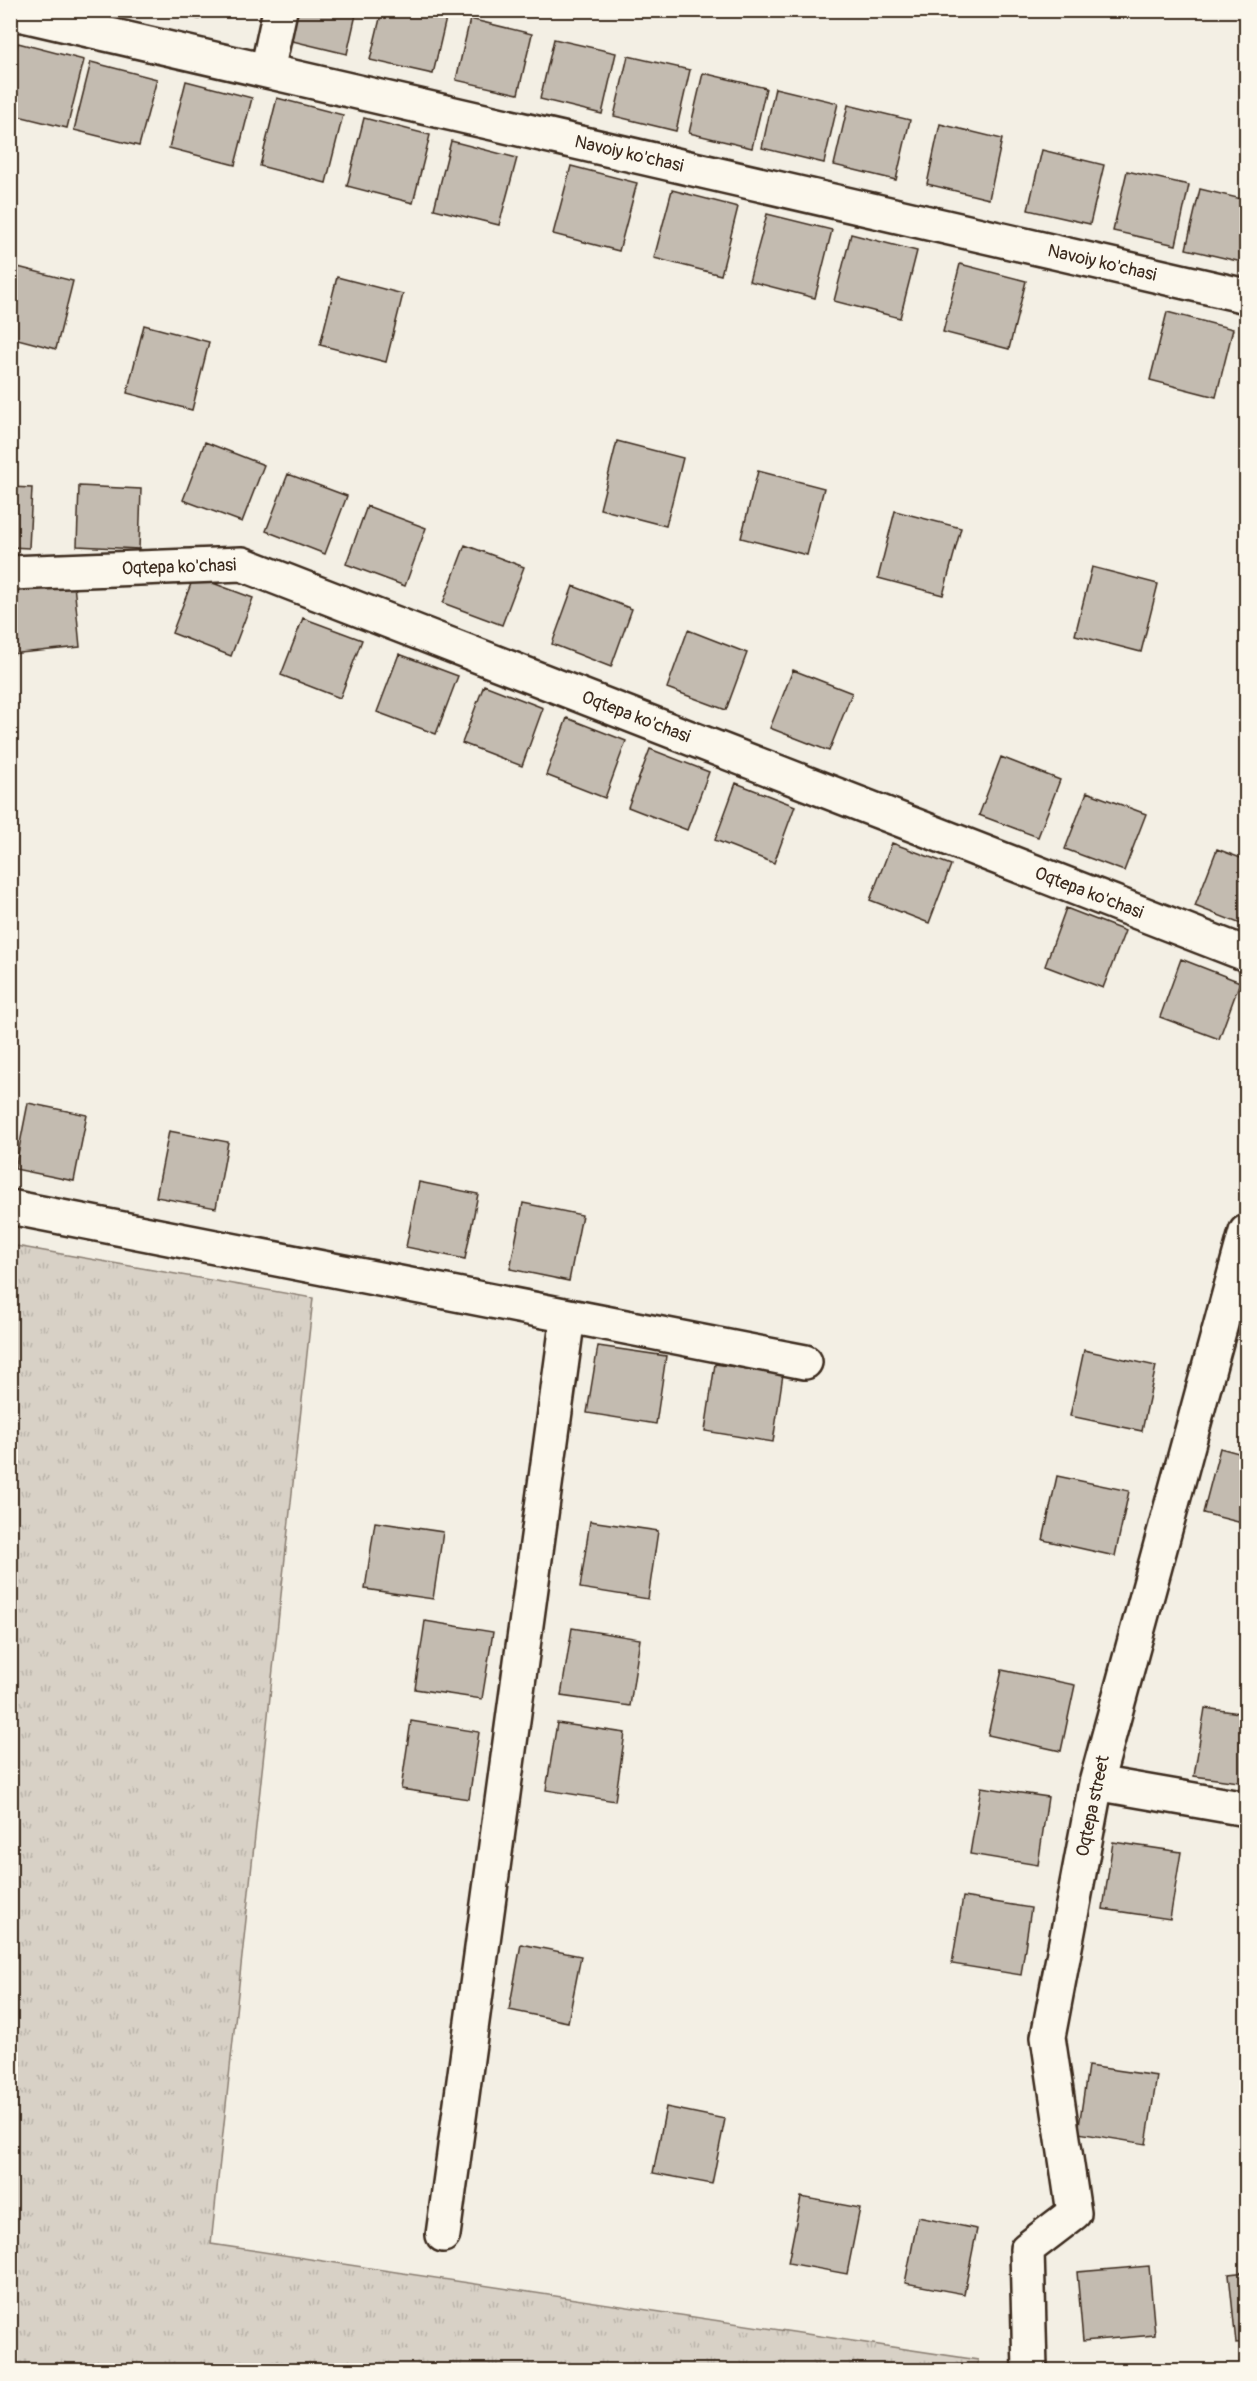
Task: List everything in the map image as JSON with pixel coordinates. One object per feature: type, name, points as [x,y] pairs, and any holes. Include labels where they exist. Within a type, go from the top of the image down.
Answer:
[{"type":"street","points":[[267,71],[280,10]]},
{"type":"street","name":"Navoiy ko'chasi","points":[[10,12],[1246,296]]},
{"type":"street","name":"Oqtepa ko'chasi","points":[[10,573],[242,564],[1246,954]]},
{"type":"street","points":[[10,1207],[805,1362]]},
{"type":"street","name":"Oqtepa street","points":[[1030,2370],[1027,2249],[1074,2214],[1048,2037],[1096,1783],[1246,1232]]},
{"type":"street","points":[[443,2235],[568,1316]]},
{"type":"street","points":[[1096,1783],[1246,1809]]},
{"type":"green space","points":[[10,1245],[313,1298],[211,2244],[978,2360],[978,2370],[11,2370]]},
{"type":"building","points":[[160,10],[201,10],[199,19]]},
{"type":"building","points":[[291,10],[357,10],[347,54],[284,39]]},
{"type":"building","points":[[382,10],[433,10],[447,14],[433,74],[370,60]]},
{"type":"building","points":[[470,19],[532,34],[518,94],[456,80]]},
{"type":"building","points":[[554,39],[616,53],[602,114],[540,99]]},
{"type":"building","points":[[18,43],[84,60],[67,128],[10,114],[10,75]]},
{"type":"building","points":[[628,56],[690,70],[676,131],[614,116]]},
{"type":"building","points":[[91,62],[157,79],[139,146],[74,130]]},
{"type":"building","points":[[703,73],[766,88],[752,148],[689,133]]},
{"type":"building","points":[[186,81],[252,98],[235,165],[169,148]]},
{"type":"building","points":[[775,88],[838,103],[824,163],[762,148]]},
{"type":"building","points":[[277,98],[343,115],[326,183],[260,166]]},
{"type":"building","points":[[848,105],[910,120],[896,180],[834,165]]},
{"type":"building","points":[[364,118],[430,135],[413,203],[347,186]]},
{"type":"building","points":[[940,124],[1002,139],[989,199],[927,184]]},
{"type":"building","points":[[451,141],[517,158],[499,225],[434,209]]},
{"type":"building","points":[[1042,150],[1104,165],[1090,224],[1028,210]]},
{"type":"building","points":[[571,166],[637,183],[619,251],[553,234]]},
{"type":"building","points":[[1127,171],[1189,185],[1176,245],[1113,231]]},
{"type":"building","points":[[1200,189],[1246,200],[1246,263],[1186,249]]},
{"type":"building","points":[[672,190],[738,207],[721,275],[654,258]]},
{"type":"building","points":[[767,214],[832,230],[815,298],[749,281]]},
{"type":"building","points":[[851,234],[917,251],[900,318],[834,301]]},
{"type":"building","points":[[960,264],[1026,281],[1009,349],[943,332]]},
{"type":"building","points":[[10,265],[73,281],[56,349],[10,337]]},
{"type":"building","points":[[337,277],[403,294],[386,362],[320,345]]},
{"type":"building","points":[[1167,312],[1233,329],[1216,397],[1150,380]]},
{"type":"building","points":[[144,325],[209,342],[192,410],[127,393]]},
{"type":"building","points":[[617,441],[683,458],[666,526],[600,509]]},
{"type":"building","points":[[205,442],[264,465],[242,522],[183,500]]},
{"type":"building","points":[[758,471],[824,488],[807,555],[741,538]]},
{"type":"building","points":[[288,474],[347,496],[325,554],[266,531]]},
{"type":"building","points":[[79,486],[141,489],[139,549],[77,546]]},
{"type":"building","points":[[10,487],[32,488],[29,548],[10,547]]},
{"type":"building","points":[[367,506],[426,528],[405,586],[346,564]]},
{"type":"building","points":[[895,511],[961,528],[943,595],[878,578]]},
{"type":"building","points":[[465,545],[524,567],[502,625],[443,603]]},
{"type":"building","points":[[1092,567],[1158,584],[1141,652],[1075,635]]},
{"type":"building","points":[[194,576],[253,598],[231,656],[172,633]]},
{"type":"building","points":[[74,584],[80,647],[10,654],[10,590]]},
{"type":"building","points":[[573,586],[632,609],[611,667],[552,644]]},
{"type":"building","points":[[303,618],[362,640],[340,698],[281,675]]},
{"type":"building","points":[[688,630],[747,653],[726,710],[667,688]]},
{"type":"building","points":[[399,654],[458,676],[436,734],[377,712]]},
{"type":"building","points":[[793,670],[852,693],[829,751],[770,728]]},
{"type":"building","points":[[484,685],[543,708],[522,766],[462,743]]},
{"type":"building","points":[[567,718],[626,741],[605,798],[546,775]]},
{"type":"building","points":[[650,749],[709,772],[687,830],[628,807]]},
{"type":"building","points":[[1001,757],[1060,780],[1038,837],[979,815]]},
{"type":"building","points":[[736,783],[795,806],[774,863],[715,840]]},
{"type":"building","points":[[1087,792],[1146,814],[1124,871],[1065,849]]},
{"type":"building","points":[[892,843],[951,865],[929,923],[870,900]]},
{"type":"building","points":[[1217,849],[1246,860],[1246,926],[1195,906]]},
{"type":"building","points":[[1066,908],[1125,931],[1103,988],[1045,966]]},
{"type":"building","points":[[1181,959],[1240,982],[1219,1039],[1160,1017]]},
{"type":"building","points":[[28,1103],[87,1115],[74,1181],[15,1169]]},
{"type":"building","points":[[169,1131],[228,1142],[216,1208],[156,1197]]},
{"type":"building","points":[[419,1182],[478,1194],[465,1259],[406,1247]]},
{"type":"building","points":[[523,1203],[582,1215],[569,1281],[510,1269]]},
{"type":"building","points":[[1246,1315],[1246,1346],[1239,1344]]},
{"type":"building","points":[[598,1346],[666,1356],[656,1424],[587,1413]]},
{"type":"building","points":[[1084,1350],[1156,1366],[1142,1431],[1070,1416]]},
{"type":"building","points":[[715,1364],[783,1374],[773,1442],[705,1431]]},
{"type":"building","points":[[1220,1448],[1246,1455],[1246,1524],[1203,1513]]},
{"type":"building","points":[[1057,1476],[1129,1491],[1115,1556],[1043,1540]]},
{"type":"building","points":[[590,1521],[658,1531],[648,1599],[580,1588]]},
{"type":"building","points":[[375,1522],[443,1532],[433,1599],[365,1589]]},
{"type":"building","points":[[425,1621],[493,1632],[482,1699],[415,1689]]},
{"type":"building","points":[[572,1628],[640,1639],[630,1706],[561,1696]]},
{"type":"building","points":[[1002,1670],[1075,1685],[1061,1751],[988,1735]]},
{"type":"building","points":[[1205,1708],[1246,1714],[1246,1783],[1194,1776]]},
{"type":"building","points":[[411,1721],[479,1732],[469,1799],[401,1789]]},
{"type":"building","points":[[557,1723],[625,1733],[615,1801],[546,1790]]},
{"type":"building","points":[[981,1787],[1048,1797],[1038,1865],[970,1854]]},
{"type":"building","points":[[1113,1842],[1181,1852],[1170,1919],[1103,1909]]},
{"type":"building","points":[[963,1897],[1031,1908],[1021,1975],[952,1964]]},
{"type":"building","points":[[521,1944],[581,1956],[568,2022],[509,2010]]},
{"type":"building","points":[[1088,2066],[1157,2076],[1146,2144],[1078,2133]]},
{"type":"building","points":[[666,2107],[725,2119],[712,2184],[653,2173]]},
{"type":"building","points":[[801,2197],[860,2208],[847,2274],[788,2263]]},
{"type":"building","points":[[918,2217],[977,2229],[964,2294],[905,2283]]},
{"type":"building","points":[[1149,2266],[1155,2335],[1083,2341],[1077,2272]]},
{"type":"building","points":[[1246,2272],[1246,2342],[1236,2343],[1229,2274]]}]
